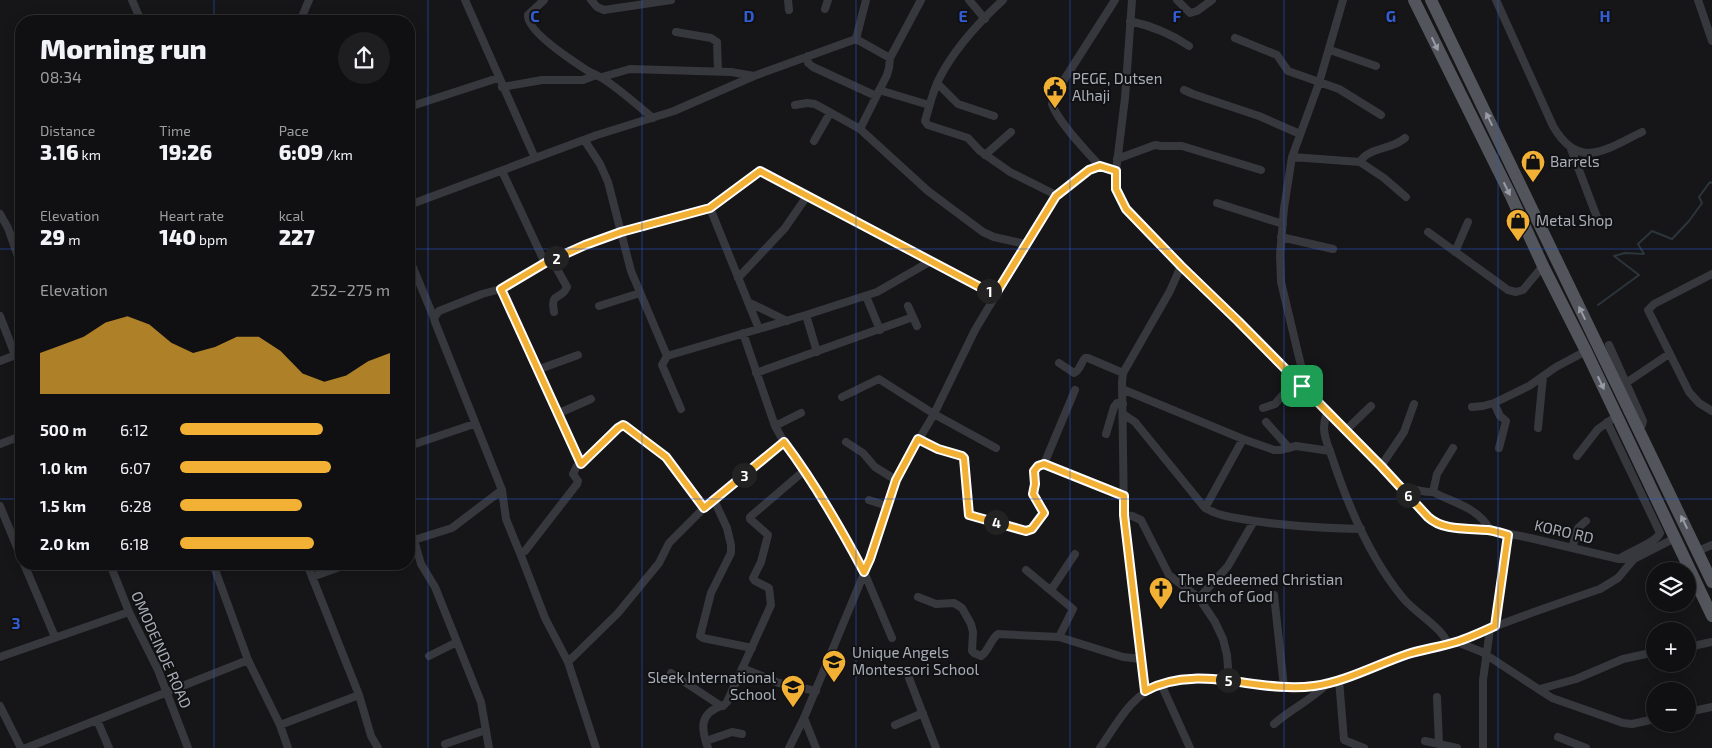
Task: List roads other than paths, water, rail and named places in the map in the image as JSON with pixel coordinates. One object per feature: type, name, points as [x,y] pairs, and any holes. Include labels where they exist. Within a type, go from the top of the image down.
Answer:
[{"type":"main road","points":[[1414,0],[1586,351],[1612,419],[1659,516],[1675,538],[1712,616]]},
{"type":"main road","points":[[1431,0],[1712,582]]},
{"type":"street","points":[[132,0],[138,15]]},
{"type":"street","points":[[303,15],[309,0]]},
{"type":"street","points":[[465,0],[535,158]]},
{"type":"street","points":[[543,0],[530,12],[528,20],[530,25],[549,43],[599,76],[654,118]]},
{"type":"street","points":[[591,0],[599,9],[604,10],[672,0]]},
{"type":"street","points":[[788,0],[789,10]]},
{"type":"street","points":[[825,9],[828,0]]},
{"type":"street","points":[[856,39],[866,0]]},
{"type":"street","points":[[860,129],[889,68],[890,58],[921,0]]},
{"type":"street","points":[[969,0],[985,19]]},
{"type":"street","points":[[1003,0],[962,44],[946,67],[937,83],[924,121],[926,124],[963,135],[985,155],[1014,175],[1056,196]]},
{"type":"street","points":[[1115,0],[1062,83],[1052,104],[1055,112],[1100,166],[1116,171]]},
{"type":"street","name":"KORO RD","points":[[1132,0],[1125,98],[1116,171],[1116,189],[1126,209],[1381,466],[1428,517],[1437,524],[1490,530],[1619,559],[1634,559],[1675,538]]},
{"type":"street","points":[[1177,0],[1190,13],[1197,12],[1212,0]]},
{"type":"street","points":[[1263,408],[1275,404],[1304,378],[1282,282],[1280,255],[1282,224],[1292,157],[1330,50],[1343,0]]},
{"type":"street","points":[[1496,0],[1553,126],[1571,149],[1598,220]]},
{"type":"street","points":[[1698,0],[1712,40]]},
{"type":"street","points":[[1130,21],[1153,26],[1171,34],[1189,46]]},
{"type":"street","points":[[676,32],[711,38],[717,42],[718,72]]},
{"type":"street","points":[[1235,38],[1270,51],[1277,56],[1288,71],[1339,89],[1382,115]]},
{"type":"street","points":[[415,203],[611,131],[654,118],[754,76],[856,39],[890,58]]},
{"type":"street","points":[[1330,50],[1376,66]]},
{"type":"street","points":[[808,56],[808,63],[813,67],[878,93],[930,105]]},
{"type":"street","points":[[502,87],[542,80],[583,80],[630,69],[744,73],[754,76]]},
{"type":"street","points":[[415,104],[498,78]]},
{"type":"street","points":[[937,83],[958,104],[994,116]]},
{"type":"street","points":[[1184,90],[1259,116],[1300,134]]},
{"type":"street","points":[[795,105],[811,103],[860,129],[928,191],[961,217],[989,236],[1026,244]]},
{"type":"street","points":[[814,141],[830,113]]},
{"type":"street","points":[[985,155],[1011,132]]},
{"type":"street","points":[[1571,149],[1582,153],[1594,153],[1605,150],[1642,132]]},
{"type":"street","points":[[1360,162],[1366,154],[1388,148],[1405,138]]},
{"type":"street","points":[[585,141],[600,164],[608,182],[631,271],[667,356]]},
{"type":"street","points":[[1117,159],[1155,145],[1182,146],[1261,170]]},
{"type":"street","points":[[1292,157],[1360,162],[1384,178],[1406,197]]},
{"type":"street","points":[[789,748],[816,691],[870,559],[896,480],[934,414],[975,330],[1056,196],[1089,170],[1100,166]]},
{"type":"street","points":[[502,171],[549,262],[567,287],[565,292],[553,299],[554,312]]},
{"type":"street","points":[[434,318],[439,311],[482,294],[501,289],[549,262],[585,245],[621,232],[710,208],[760,171],[995,295]]},
{"type":"street","points":[[738,278],[785,228],[807,196]]},
{"type":"street","points":[[1217,203],[1282,224]]},
{"type":"street","points":[[710,208],[759,329]]},
{"type":"street","points":[[0,214],[15,243]]},
{"type":"street","points":[[1456,252],[1468,222]]},
{"type":"street","points":[[1428,232],[1508,290],[1516,292],[1524,290],[1543,266]]},
{"type":"street","points":[[1282,237],[1333,249]]},
{"type":"street","points":[[681,409],[662,365],[667,356],[866,296],[889,286],[931,260]]},
{"type":"street","points":[[1145,691],[1124,515],[1122,389],[1124,373],[1170,291],[1181,266]]},
{"type":"street","points":[[415,272],[502,490],[506,519],[545,618],[568,662],[596,748]]},
{"type":"street","points":[[1712,274],[1654,304],[1648,310],[1689,392],[1699,403],[1712,411]]},
{"type":"street","points":[[501,289],[581,464]]},
{"type":"street","points":[[599,306],[640,293]]},
{"type":"street","points":[[866,296],[880,330]]},
{"type":"street","points":[[748,302],[787,321]]},
{"type":"street","points":[[908,306],[917,326]]},
{"type":"street","points":[[806,315],[817,352]]},
{"type":"street","points":[[0,316],[15,348]]},
{"type":"street","points":[[756,373],[913,317]]},
{"type":"street","points":[[743,333],[775,426],[829,508],[864,572],[892,638]]},
{"type":"street","points":[[1609,345],[1643,421],[1643,424],[1638,427]]},
{"type":"street","points":[[1472,407],[1494,403],[1529,386],[1556,367],[1586,351]]},
{"type":"street","points":[[1626,383],[1669,354]]},
{"type":"street","points":[[0,361],[15,355]]},
{"type":"street","points":[[537,370],[578,355]]},
{"type":"street","points":[[1059,363],[1074,373],[1078,370],[1082,361],[1088,358],[1124,373]]},
{"type":"street","points":[[1538,428],[1543,376]]},
{"type":"street","points":[[842,396],[878,379],[934,414],[996,448]]},
{"type":"street","points":[[1122,389],[1243,439],[1277,450],[1296,446],[1330,451]]},
{"type":"street","points":[[1044,464],[1075,390]]},
{"type":"street","points":[[558,414],[592,399]]},
{"type":"street","points":[[1106,434],[1114,407],[1117,403],[1123,404]]},
{"type":"street","points":[[1494,403],[1499,415],[1506,421],[1499,448]]},
{"type":"street","points":[[1381,466],[1404,432],[1414,404]]},
{"type":"street","points":[[1345,431],[1371,406]]},
{"type":"street","points":[[775,426],[801,413]]},
{"type":"street","points":[[1327,413],[1324,429],[1330,451],[1346,497],[1361,529],[1381,566],[1402,596],[1410,606],[1445,636],[1448,644]]},
{"type":"street","points":[[1123,414],[1135,422],[1205,508],[1218,515],[1301,528],[1361,529]]},
{"type":"street","points":[[1577,456],[1598,429],[1612,419]]},
{"type":"street","points":[[1266,422],[1289,448]]},
{"type":"street","points":[[415,444],[474,424]]},
{"type":"street","points":[[520,553],[525,551],[577,484],[578,481],[573,472],[623,425],[666,457],[704,508]]},
{"type":"street","points":[[0,444],[15,438]]},
{"type":"street","points":[[918,439],[938,449],[964,458],[969,515],[1026,531],[1032,529],[1044,513],[1033,494],[1035,484],[1034,471],[1038,466],[1044,464],[1124,496]]},
{"type":"street","points":[[1205,508],[1243,439]]},
{"type":"street","points":[[568,662],[618,613],[659,563],[669,543],[704,508],[784,442]]},
{"type":"street","points":[[846,442],[863,453],[875,467],[896,480]]},
{"type":"street","points":[[1433,492],[1437,474],[1453,448]]},
{"type":"street","points":[[742,734],[732,732],[707,745],[702,725],[705,717],[712,709],[724,706],[727,702],[771,605],[769,588],[756,582],[753,578],[768,535],[750,517],[804,470]]},
{"type":"street","points":[[1403,490],[1410,488],[1427,493],[1433,492],[1475,512],[1484,520],[1490,530]]},
{"type":"street","points":[[415,540],[452,528],[502,490]]},
{"type":"street","points":[[714,500],[728,528],[731,553],[711,593],[700,636],[752,648]]},
{"type":"street","points":[[869,500],[887,506]]},
{"type":"street","points":[[0,506],[15,542]]},
{"type":"street","points":[[1124,515],[1140,520],[1169,575],[1199,598],[1215,622],[1224,639],[1229,680]]},
{"type":"street","points":[[1619,559],[1626,553],[1658,537],[1660,532],[1659,516]]},
{"type":"street","points":[[1199,598],[1228,566],[1254,521]]},
{"type":"street","points":[[1572,548],[1578,528],[1586,521]]},
{"type":"street","points":[[1483,748],[1483,680],[1508,535]]},
{"type":"street","points":[[1698,551],[1712,545]]},
{"type":"street","points":[[415,551],[420,564],[435,587],[481,702],[489,748]]},
{"type":"street","points":[[1051,590],[1075,554]]},
{"type":"street","points":[[1100,748],[1131,704],[1145,691],[1161,684],[1190,679],[1229,680],[1284,687],[1327,684],[1408,654],[1457,642],[1600,589],[1618,578],[1634,559]]},
{"type":"street","points":[[27,570],[55,636]]},
{"type":"street","name":"OMODEINDE ROAD","points":[[112,570],[129,612],[158,670],[188,748]]},
{"type":"street","points":[[215,570],[248,660],[280,726],[288,748]]},
{"type":"street","points":[[309,570],[359,695],[371,736],[378,748]]},
{"type":"street","points":[[312,577],[331,570]]},
{"type":"street","points":[[1026,570],[1073,609],[1059,637]]},
{"type":"street","points":[[1274,595],[1284,687]]},
{"type":"street","points":[[918,597],[936,604],[954,602],[962,608],[971,624],[973,632],[972,651],[981,656],[998,634],[1059,637],[1118,656],[1141,659]]},
{"type":"street","points":[[0,657],[55,636],[129,612]]},
{"type":"street","points":[[430,656],[457,642]]},
{"type":"street","points":[[1457,642],[1478,650],[1552,698],[1624,723],[1632,724],[1646,721]]},
{"type":"street","points":[[1696,645],[1712,643]]},
{"type":"street","points":[[1540,689],[1576,678],[1623,659],[1646,654]]},
{"type":"street","points":[[26,748],[248,660]]},
{"type":"street","points":[[742,668],[779,684],[816,691]]},
{"type":"street","points":[[671,673],[721,706]]},
{"type":"street","points":[[908,678],[936,748]]},
{"type":"street","points":[[1339,680],[1344,740],[1364,748]]},
{"type":"street","points":[[1161,684],[1190,748]]},
{"type":"street","points":[[1274,724],[1297,706],[1314,696],[1327,684]]},
{"type":"street","points":[[280,726],[359,695]]},
{"type":"street","points":[[1437,696],[1439,744]]},
{"type":"street","points":[[0,706],[21,748]]},
{"type":"street","points":[[1696,710],[1712,707]]},
{"type":"street","points":[[895,725],[923,714]]},
{"type":"street","points":[[804,718],[816,748]]},
{"type":"street","points":[[97,720],[109,748]]},
{"type":"street","points":[[444,744],[486,730]]},
{"type":"street","points":[[1558,737],[1586,748]]},
{"type":"street","points":[[1425,741],[1457,748]]},
{"type":"waterway","points":[[1598,305],[1639,275],[1614,256],[1625,253],[1644,254],[1638,244],[1652,231],[1672,239],[1689,221],[1702,203],[1699,197],[1710,182],[1712,183]]},
{"type":"place","name":"PEGE, Dutsen Alhaji","points":[[1055,109]]},
{"type":"place","name":"Barrels","points":[[1533,183]]},
{"type":"place","name":"Metal Shop","points":[[1518,242]]},
{"type":"place","name":"The Redeemed Christian Church of God","points":[[1161,610]]},
{"type":"place","name":"Unique Angels Montessori School","points":[[834,683]]},
{"type":"place","name":"Sleek International School","points":[[793,708]]}]
